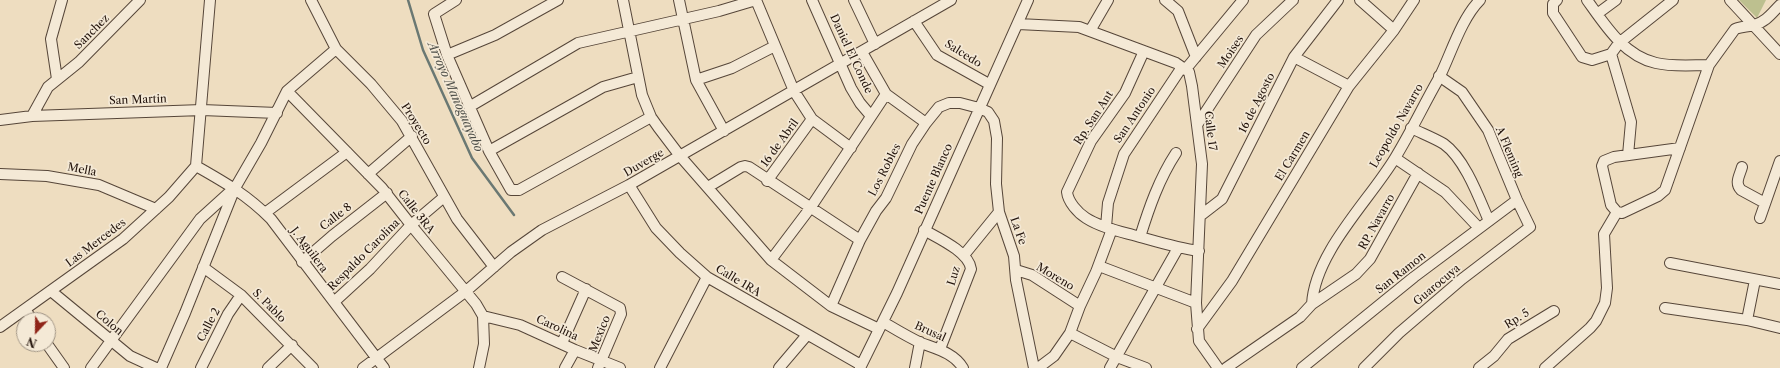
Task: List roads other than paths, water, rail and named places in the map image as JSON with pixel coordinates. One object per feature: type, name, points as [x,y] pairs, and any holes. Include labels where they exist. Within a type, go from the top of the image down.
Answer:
[{"type":"street","points":[[57,79],[51,39],[62,0]]},
{"type":"street","name":"Sanchez","points":[[32,116],[48,87],[79,62],[140,0]]},
{"type":"street","points":[[196,166],[202,110],[210,0]]},
{"type":"street","name":"Proyecto","points":[[311,0],[336,49],[384,98],[412,136],[457,219],[494,266]]},
{"type":"street","points":[[456,0],[434,14],[447,55],[469,107],[489,151],[511,190],[515,191],[651,117]]},
{"type":"street","points":[[447,55],[495,35],[558,0]]},
{"type":"street","name":"Brusal","points":[[623,0],[638,77],[651,117],[680,156],[771,260],[831,306],[940,349],[958,360],[963,368]]},
{"type":"street","points":[[679,0],[696,80],[724,131]]},
{"type":"street","points":[[469,107],[578,42],[719,11],[756,0],[794,91],[812,119],[850,148]]},
{"type":"street","name":"Daniel El Conde","points":[[812,0],[842,64],[851,88],[860,103],[871,116]]},
{"type":"street","name":"Duverge","points":[[363,368],[465,292],[494,266],[542,230],[629,186],[951,0]]},
{"type":"street","name":"Puente Blanco","points":[[861,366],[881,326],[1028,0]]},
{"type":"street","points":[[1090,31],[1108,0]]},
{"type":"street","points":[[1166,0],[1178,10],[1196,57]]},
{"type":"street","name":"San Antonio","points":[[1038,368],[1054,356],[1070,333],[1080,306],[1099,266],[1109,228],[1108,203],[1124,154],[1183,69],[1196,57],[1243,0]]},
{"type":"street","name":"Moises","points":[[1197,124],[1256,35],[1293,0]]},
{"type":"street","name":"16 de Agosto","points":[[1200,216],[1222,199],[1294,57],[1338,0]]},
{"type":"street","name":"El Carmen","points":[[1197,329],[1232,281],[1349,86],[1394,30],[1414,0]]},
{"type":"street","name":"Leopoldo Navarro","points":[[1312,304],[1313,290],[1332,248],[1395,158],[1439,76],[1471,10],[1480,0]]},
{"type":"street","points":[[1557,0],[1553,4],[1553,13],[1582,57],[1592,60],[1611,54],[1619,43],[1673,0]]},
{"type":"street","points":[[1587,0],[1619,43],[1641,57],[1656,63],[1709,66]]},
{"type":"street","points":[[1597,14],[1616,0]]},
{"type":"street","points":[[1730,0],[1780,54]]},
{"type":"street","points":[[856,1],[875,44]]},
{"type":"street","points":[[1365,2],[1394,30]]},
{"type":"street","points":[[1680,148],[1614,157],[1604,162],[1602,166],[1611,205],[1617,212],[1622,213],[1658,196],[1665,190],[1680,148],[1709,66],[1735,29],[1764,21],[1780,5]]},
{"type":"street","name":"Salcedo","points":[[914,21],[938,55],[989,84]]},
{"type":"street","points":[[1018,24],[1079,27],[1176,63],[1183,69]]},
{"type":"street","points":[[696,80],[732,68],[775,46]]},
{"type":"street","points":[[161,368],[235,188],[262,143],[287,91],[336,49]]},
{"type":"street","name":"Rp. San Ant","points":[[1144,51],[1125,93],[1091,141],[1068,192],[1070,202],[1086,218],[1109,228],[1178,248],[1199,251]]},
{"type":"street","points":[[862,52],[886,94],[926,123]]},
{"type":"street","points":[[1611,54],[1631,122],[1628,155]]},
{"type":"street","points":[[1294,57],[1349,86]]},
{"type":"street","name":"Calle 17","points":[[1183,69],[1188,72],[1192,86],[1202,164],[1196,303],[1198,341],[1218,368]]},
{"type":"street","name":"A Fleming","points":[[1439,76],[1462,92],[1488,130],[1517,200],[1530,227]]},
{"type":"street","points":[[489,151],[603,87],[638,77]]},
{"type":"street","name":"Calle 3RA","points":[[287,91],[387,193],[411,225],[476,304],[483,316]]},
{"type":"street","points":[[771,260],[810,207],[886,94]]},
{"type":"street","name":"Los Robles","points":[[831,306],[860,240],[876,211],[886,198],[912,144],[926,123],[939,107],[950,103],[960,103],[979,108]]},
{"type":"street","name":"La Fe","points":[[979,108],[988,112],[994,121],[997,138],[996,184],[999,212],[1014,256],[1016,280],[1034,368]]},
{"type":"street","name":"San Martin","points":[[0,120],[32,116],[202,110],[276,113]]},
{"type":"street","name":"16 de Abril","points":[[767,181],[812,119]]},
{"type":"street","points":[[1410,128],[1444,145],[1458,159],[1489,221]]},
{"type":"street","points":[[368,174],[412,136]]},
{"type":"street","points":[[265,213],[348,152]]},
{"type":"street","points":[[1140,237],[1158,186],[1166,168],[1176,153]]},
{"type":"street","points":[[1395,158],[1445,192],[1479,228]]},
{"type":"street","points":[[1760,218],[1780,160]]},
{"type":"street","name":"J. Aguilera","points":[[196,166],[235,188],[255,203],[265,213],[384,368]]},
{"type":"street","name":"Las Mercedes","points":[[0,327],[124,239],[169,197],[196,166]]},
{"type":"street","points":[[708,187],[745,166],[860,240]]},
{"type":"street","points":[[1742,167],[1737,183],[1738,187],[1765,202]]},
{"type":"street","name":"RP. Navarro","points":[[1226,368],[1300,317],[1312,304],[1356,274],[1370,259],[1418,173]]},
{"type":"street","name":"Mella","points":[[0,174],[47,176],[99,185],[156,209]]},
{"type":"street","name":"Calle 1RA","points":[[629,186],[656,228],[680,253],[707,277],[861,366]]},
{"type":"street","points":[[91,368],[200,219],[235,188]]},
{"type":"street","name":"Calle 8","points":[[302,262],[332,236],[387,193]]},
{"type":"street","name":"Respaldo Carolina","points":[[334,302],[370,269],[411,225],[444,197]]},
{"type":"street","name":"San Ramon","points":[[1302,368],[1414,277],[1517,200]]},
{"type":"street","points":[[964,255],[999,212]]},
{"type":"street","points":[[1545,368],[1590,328],[1596,321],[1605,303],[1607,288],[1604,234],[1617,212]]},
{"type":"street","name":"Guarocuya","points":[[1364,368],[1399,333],[1462,279],[1530,227]]},
{"type":"street","name":"Luz","points":[[924,230],[964,255],[970,264],[971,269],[940,349]]},
{"type":"street","points":[[1110,368],[1178,248]]},
{"type":"street","points":[[1670,263],[1780,284]]},
{"type":"street","points":[[1099,266],[1196,303]]},
{"type":"street","name":"S. Pablo","points":[[203,267],[241,295],[313,368]]},
{"type":"street","name":"Moreno","points":[[1016,270],[1032,275],[1080,306]]},
{"type":"street","points":[[660,368],[707,277]]},
{"type":"street","points":[[562,278],[586,289],[562,343]]},
{"type":"street","points":[[1747,320],[1755,280]]},
{"type":"street","name":"Mexico","points":[[586,289],[620,308],[621,314],[600,364]]},
{"type":"street","name":"Colon","points":[[51,291],[130,356],[156,368]]},
{"type":"street","name":"Calle 2","points":[[201,368],[228,314],[241,295]]},
{"type":"street","points":[[1665,308],[1747,320],[1780,328]]},
{"type":"street","name":"Rp. 5","points":[[1479,368],[1494,356],[1508,339],[1554,311]]},
{"type":"street","points":[[479,368],[484,344],[483,316]]},
{"type":"street","name":"Carolina","points":[[483,316],[520,325],[562,343],[600,364],[620,368]]},
{"type":"street","points":[[1070,333],[1117,357],[1146,368]]},
{"type":"street","points":[[779,368],[807,335]]},
{"type":"street","points":[[915,368],[920,342]]},
{"type":"street","points":[[268,368],[292,345]]},
{"type":"street","points":[[565,368],[574,350]]},
{"type":"street","points":[[53,352],[64,368]]},
{"type":"waterway","name":"Arroyo Manoguayabo","points":[[408,0],[423,50],[472,158],[514,215]]}]
